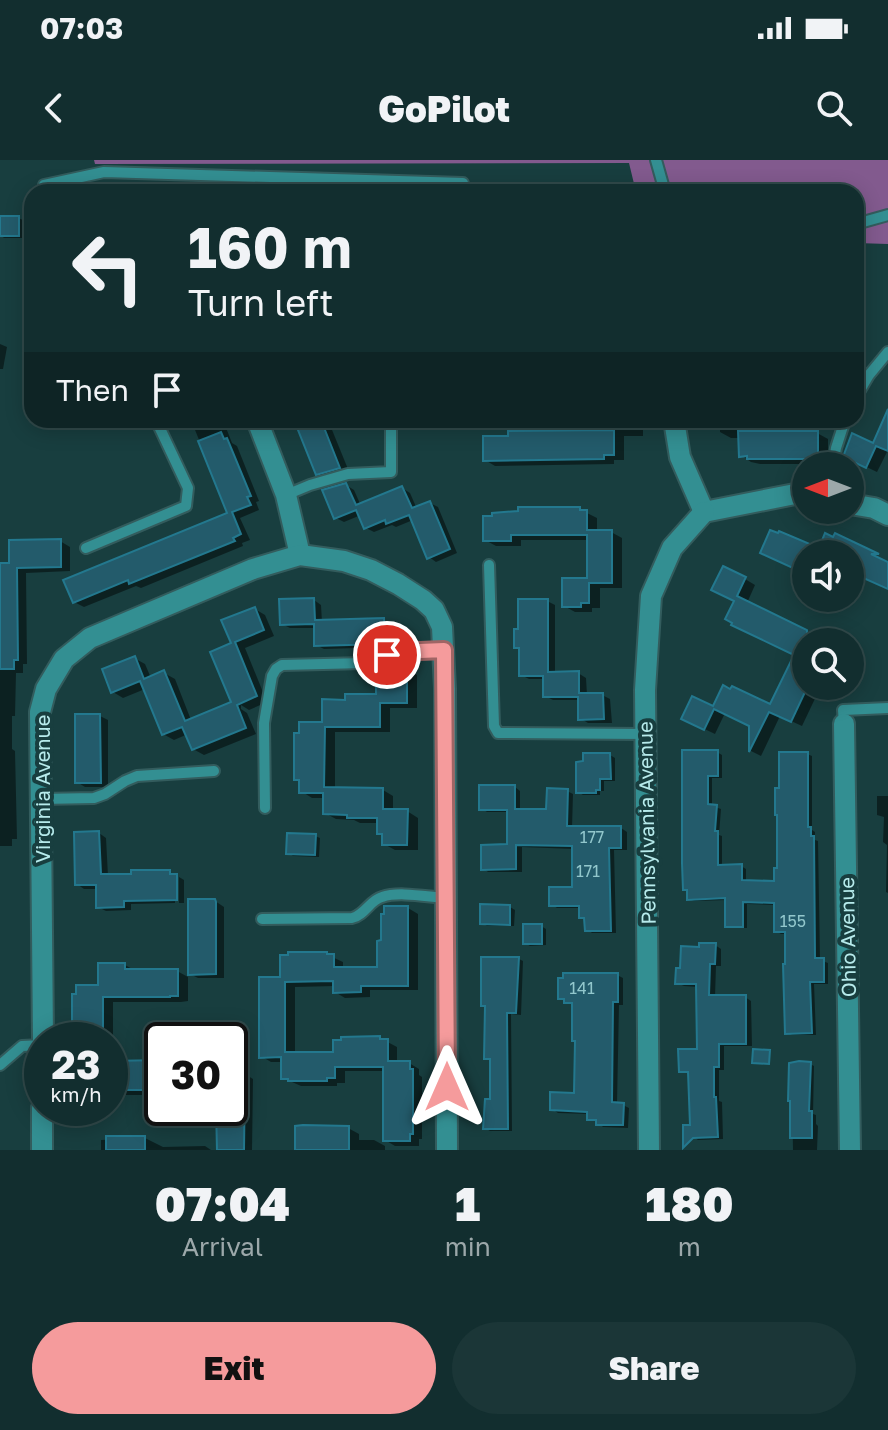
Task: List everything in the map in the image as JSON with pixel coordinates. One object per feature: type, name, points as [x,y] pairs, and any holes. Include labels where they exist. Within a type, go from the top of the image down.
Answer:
[{"type":"street","points":[[260,428],[286,495],[300,555],[344,561],[371,570],[423,600],[434,610],[442,627],[447,1150]]},
{"type":"street","points":[[675,428],[680,457],[704,512],[792,495]]},
{"type":"street","points":[[864,506],[888,515]]},
{"type":"street","name":"Pennsylvania Avenue","points":[[649,1150],[645,690],[651,596],[672,548],[704,512]]},
{"type":"street","name":"Virginia Avenue","points":[[42,1022],[40,712],[46,689],[64,659],[90,638],[253,569],[300,555]]},
{"type":"street","name":"Ohio Avenue","points":[[844,724],[850,1150]]},
{"type":"street","points":[[42,1126],[42,1150]]},
{"type":"lane","points":[[656,160],[663,184]]},
{"type":"lane","points":[[49,184],[104,172],[333,184]]},
{"type":"lane","points":[[864,222],[888,215]]},
{"type":"lane","points":[[864,383],[888,352]]},
{"type":"lane","points":[[86,548],[186,506],[188,488],[160,428]]},
{"type":"lane","points":[[286,495],[348,474],[391,472],[391,428]]},
{"type":"lane","points":[[835,452],[842,428]]},
{"type":"lane","points":[[489,565],[494,726],[498,733],[645,734]]},
{"type":"lane","points":[[265,808],[264,723],[276,669],[282,665],[365,663],[396,652],[444,650]]},
{"type":"lane","points":[[844,724],[843,710],[888,708]]},
{"type":"lane","points":[[41,799],[94,798],[137,776],[214,771]]},
{"type":"lane","points":[[262,919],[352,918],[359,917],[381,897],[446,898]]},
{"type":"lane","points":[[0,1065],[24,1046]]},
{"type":"shaded area","points":[[94,160],[888,160],[888,244],[864,243],[864,184],[634,184],[629,163],[95,164]]},
{"type":"building","points":[[0,216],[19,216],[19,236],[0,236]]},
{"type":"building","points":[[888,409],[888,451],[876,446],[866,468],[864,452],[845,452],[852,433],[873,443]]},
{"type":"building","points":[[297,428],[324,428],[340,468],[316,475]]},
{"type":"building","points":[[614,430],[614,455],[604,455],[604,459],[483,461],[483,436],[508,436],[508,431]]},
{"type":"building","points":[[738,431],[818,431],[818,452],[792,452],[792,459],[739,457]]},
{"type":"building","points":[[221,432],[224,439],[227,438],[251,496],[247,497],[251,505],[232,512],[241,534],[233,538],[235,541],[73,603],[63,580],[227,513],[198,441]]},
{"type":"building","points":[[346,483],[356,505],[402,486],[412,508],[430,501],[450,549],[427,559],[409,515],[364,529],[356,510],[334,519],[322,490]]},
{"type":"building","points":[[518,507],[580,507],[580,510],[587,510],[587,530],[612,530],[612,583],[589,583],[589,603],[581,603],[581,607],[562,607],[562,578],[587,578],[587,535],[511,535],[511,541],[483,541],[483,516],[518,511]]},
{"type":"building","points":[[770,530],[800,540],[792,540],[792,568],[760,553]]},
{"type":"building","points":[[825,533],[833,537],[835,533],[850,540],[822,540]]},
{"type":"building","points":[[61,539],[61,567],[17,568],[18,660],[14,660],[14,669],[0,669],[0,563],[9,563],[9,540]]},
{"type":"building","points":[[864,547],[888,562],[888,589],[864,578]]},
{"type":"building","points":[[723,566],[746,577],[737,596],[803,628],[792,628],[792,654],[731,625],[725,619],[734,601],[711,590]]},
{"type":"building","points":[[314,598],[315,620],[384,618],[385,644],[314,646],[314,624],[280,625],[279,599]]},
{"type":"building","points":[[518,599],[548,599],[548,672],[579,671],[579,693],[603,693],[604,719],[578,720],[578,697],[543,697],[543,676],[519,676],[519,648],[514,648],[514,629],[518,629]]},
{"type":"building","points":[[255,607],[264,630],[235,642],[257,696],[237,705],[246,728],[192,750],[182,727],[162,735],[140,681],[111,693],[102,669],[135,656],[144,679],[164,670],[185,721],[231,702],[210,652],[231,643],[221,620]]},
{"type":"building","points":[[792,659],[792,700],[801,700],[791,722],[769,712],[749,752],[749,726],[714,709],[704,730],[681,719],[692,696],[713,706],[723,685],[730,689],[732,686],[770,704]]},
{"type":"building","points":[[380,667],[407,667],[407,703],[380,703],[380,727],[325,727],[324,787],[383,788],[383,809],[408,809],[407,845],[382,845],[382,834],[377,834],[377,818],[323,814],[323,793],[299,793],[299,780],[294,780],[294,733],[299,733],[299,722],[322,722],[322,699],[345,700],[345,694],[376,694]]},
{"type":"building","points":[[75,714],[100,714],[101,783],[75,783]]},
{"type":"building","points":[[682,750],[718,750],[718,776],[708,776],[708,804],[717,805],[715,831],[718,831],[718,865],[742,864],[742,880],[774,881],[774,868],[777,868],[775,788],[779,788],[779,752],[808,752],[808,827],[811,827],[811,836],[814,836],[815,958],[824,958],[824,982],[810,982],[812,1033],[785,1034],[785,932],[774,932],[774,903],[743,902],[743,927],[725,927],[725,898],[687,900],[687,890],[683,890],[682,863]]},
{"type":"building","points":[[583,753],[610,753],[611,779],[600,779],[600,790],[596,793],[576,793],[576,762],[583,761]]},
{"type":"building","points":[[479,785],[515,785],[515,809],[546,809],[547,788],[568,789],[567,826],[621,826],[621,848],[609,848],[611,931],[585,931],[584,918],[579,918],[579,906],[549,906],[549,887],[572,887],[572,846],[516,845],[516,869],[481,870],[481,845],[507,844],[507,810],[479,810]]},
{"type":"building","points":[[99,831],[101,874],[170,870],[170,874],[177,874],[177,900],[124,901],[124,907],[96,908],[96,885],[75,885],[74,832]]},
{"type":"building","points":[[287,833],[316,834],[315,855],[286,854]]},
{"type":"building","points":[[188,899],[215,899],[216,974],[188,975]]},
{"type":"building","points":[[480,904],[510,905],[510,925],[480,924]]},
{"type":"building","points":[[384,906],[408,906],[408,986],[361,986],[361,992],[333,993],[333,981],[285,982],[285,1052],[333,1052],[333,1040],[341,1040],[341,1037],[380,1036],[380,1039],[388,1039],[388,1061],[410,1061],[410,1069],[413,1069],[413,1134],[410,1134],[410,1141],[383,1141],[383,1067],[335,1067],[335,1078],[327,1078],[327,1081],[288,1081],[281,1079],[281,1057],[259,1058],[259,977],[280,977],[280,955],[288,955],[288,952],[334,954],[334,967],[377,967],[377,941],[381,940]]},
{"type":"building","points":[[523,924],[542,924],[542,944],[523,944]]},
{"type":"building","points":[[699,943],[716,943],[715,964],[710,964],[709,995],[746,995],[746,1044],[719,1044],[719,1067],[714,1067],[718,1137],[693,1138],[683,1148],[683,1125],[690,1125],[688,1072],[679,1072],[678,1049],[697,1049],[696,984],[675,984],[676,968],[680,968],[681,946],[699,947]]},
{"type":"building","points":[[481,957],[519,957],[516,1013],[507,1013],[508,1129],[483,1129],[485,1099],[490,1099],[490,1059],[484,1059],[485,1006],[481,1006]]},
{"type":"building","points":[[98,963],[125,963],[125,969],[178,969],[178,996],[103,997],[103,1022],[72,1022],[72,994],[76,994],[76,985],[98,985]]},
{"type":"building","points":[[563,973],[618,973],[618,1002],[613,1002],[612,1102],[624,1103],[623,1125],[596,1125],[596,1120],[587,1120],[587,1112],[550,1110],[550,1092],[574,1093],[572,1003],[558,999],[558,978],[563,978]]},
{"type":"building","points":[[753,1049],[770,1050],[769,1064],[752,1063]]},
{"type":"building","points":[[144,1060],[144,1090],[128,1090],[128,1061]]},
{"type":"building","points":[[811,1062],[809,1111],[812,1111],[812,1138],[790,1138],[789,1063]]},
{"type":"building","points":[[216,1126],[244,1126],[244,1150],[217,1150]]},
{"type":"building","points":[[295,1126],[349,1126],[349,1150],[295,1150]]},
{"type":"building","points":[[106,1136],[145,1136],[145,1150],[106,1150]]},
{"type":"route","points":[[387,655],[444,650],[447,1087]]}]
